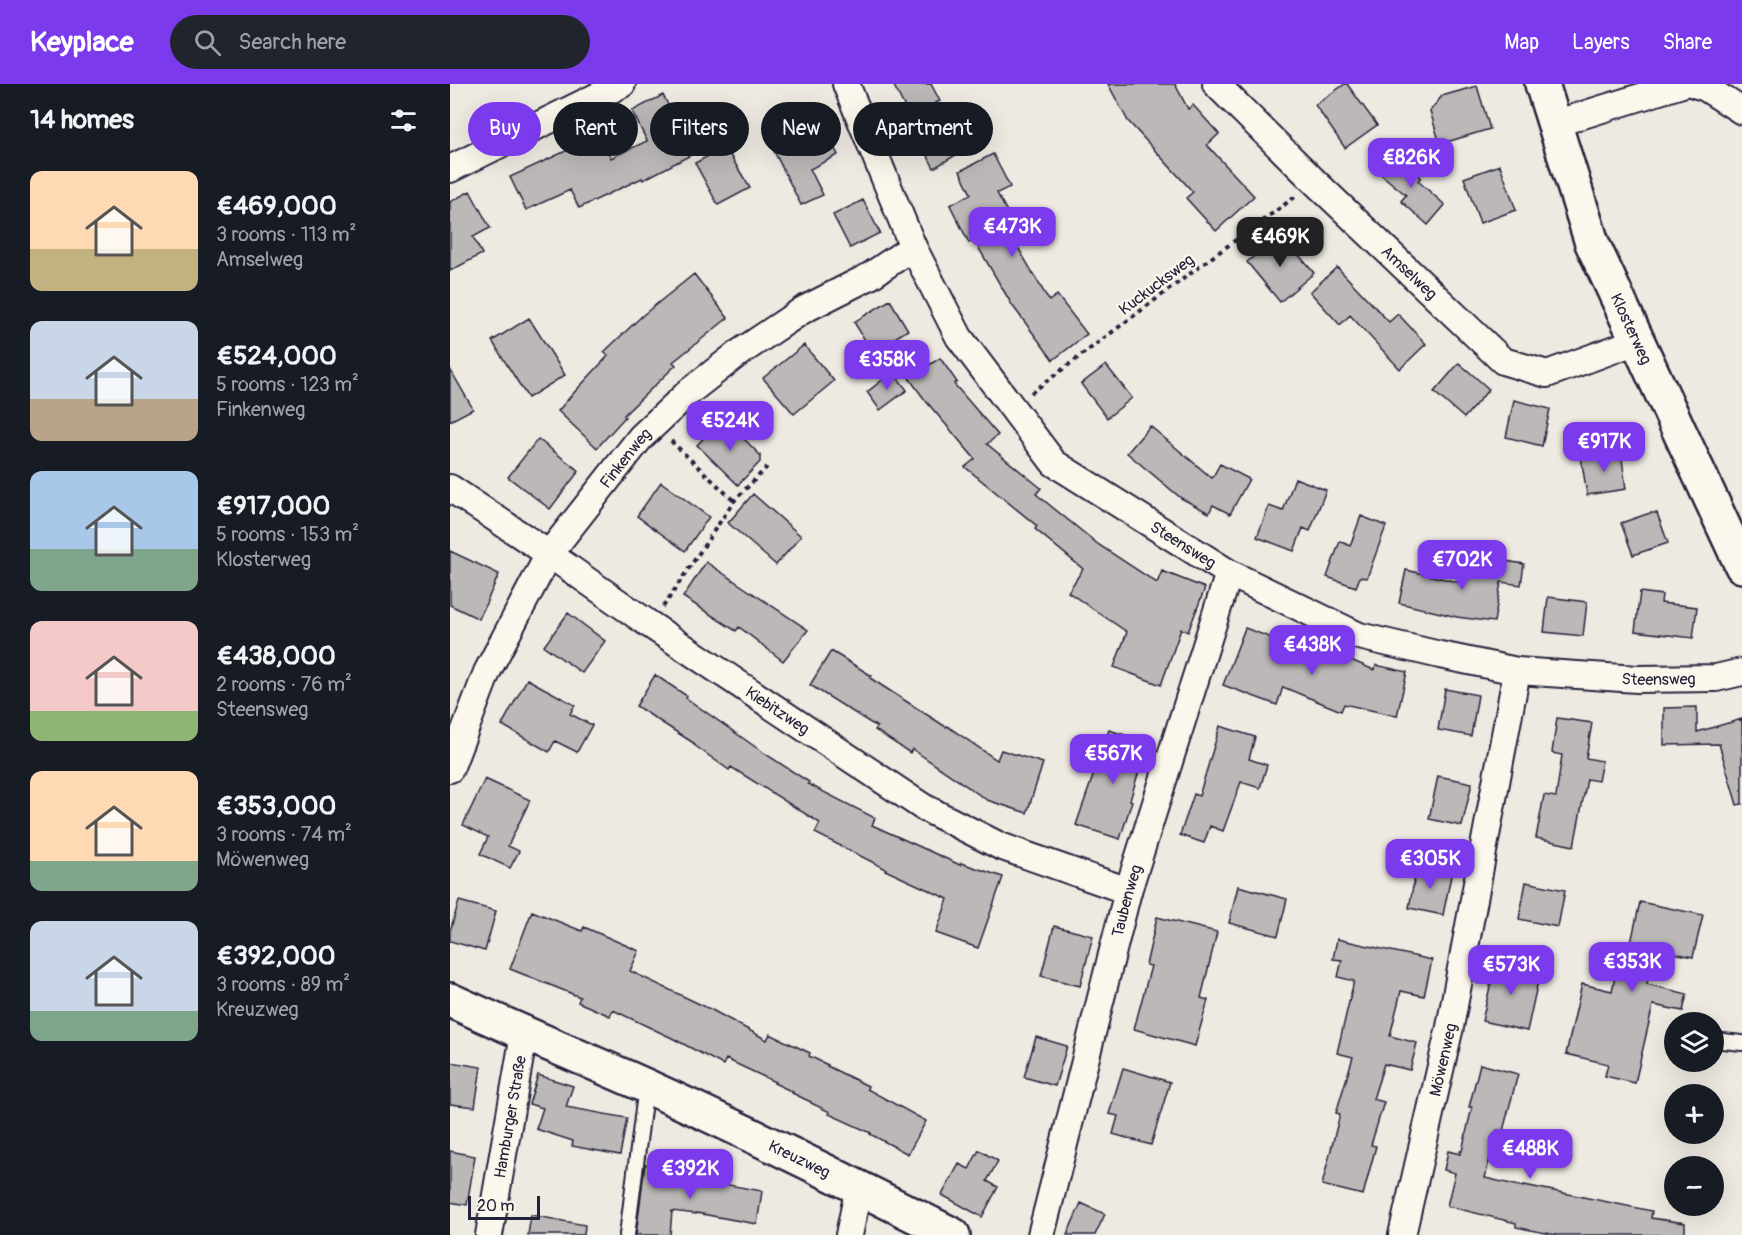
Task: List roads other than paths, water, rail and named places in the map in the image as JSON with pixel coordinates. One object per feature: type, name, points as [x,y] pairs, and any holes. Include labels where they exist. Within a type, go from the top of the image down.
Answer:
[{"type":"street","points":[[450,169],[622,84]]},
{"type":"street","name":"Steensweg","points":[[846,84],[913,247],[959,337],[1054,463],[1229,573],[1359,636],[1440,656],[1516,671],[1636,679],[1716,678],[1742,672]]},
{"type":"street","name":"Amselweg","points":[[1216,84],[1503,361],[1547,374],[1637,341]]},
{"type":"street","name":"Klosterweg","points":[[1542,84],[1592,243],[1742,566]]},
{"type":"street","points":[[1554,124],[1698,85],[1742,111]]},
{"type":"street","name":"Finkenweg","points":[[450,769],[487,672],[549,554],[640,438],[690,391],[736,355],[803,310],[870,276],[913,247]]},
{"type":"street","name":"Kiebitzweg","points":[[450,488],[923,807],[1000,846],[1128,891]]},
{"type":"street","name":"Taubenweg","points":[[1041,1235],[1128,891],[1229,573]]},
{"type":"street","name":"Möwenweg","points":[[1402,1235],[1450,1027],[1516,671]]},
{"type":"street","name":"Kreuzweg","points":[[450,1000],[646,1086],[859,1187],[952,1235]]},
{"type":"street","name":"Hamburger Straße","points":[[489,1235],[524,1034]]},
{"type":"street","points":[[849,1235],[859,1187]]},
{"type":"lane","points":[[1724,1041],[1742,1043]]},
{"type":"lane","points":[[627,1235],[646,1086]]}]
